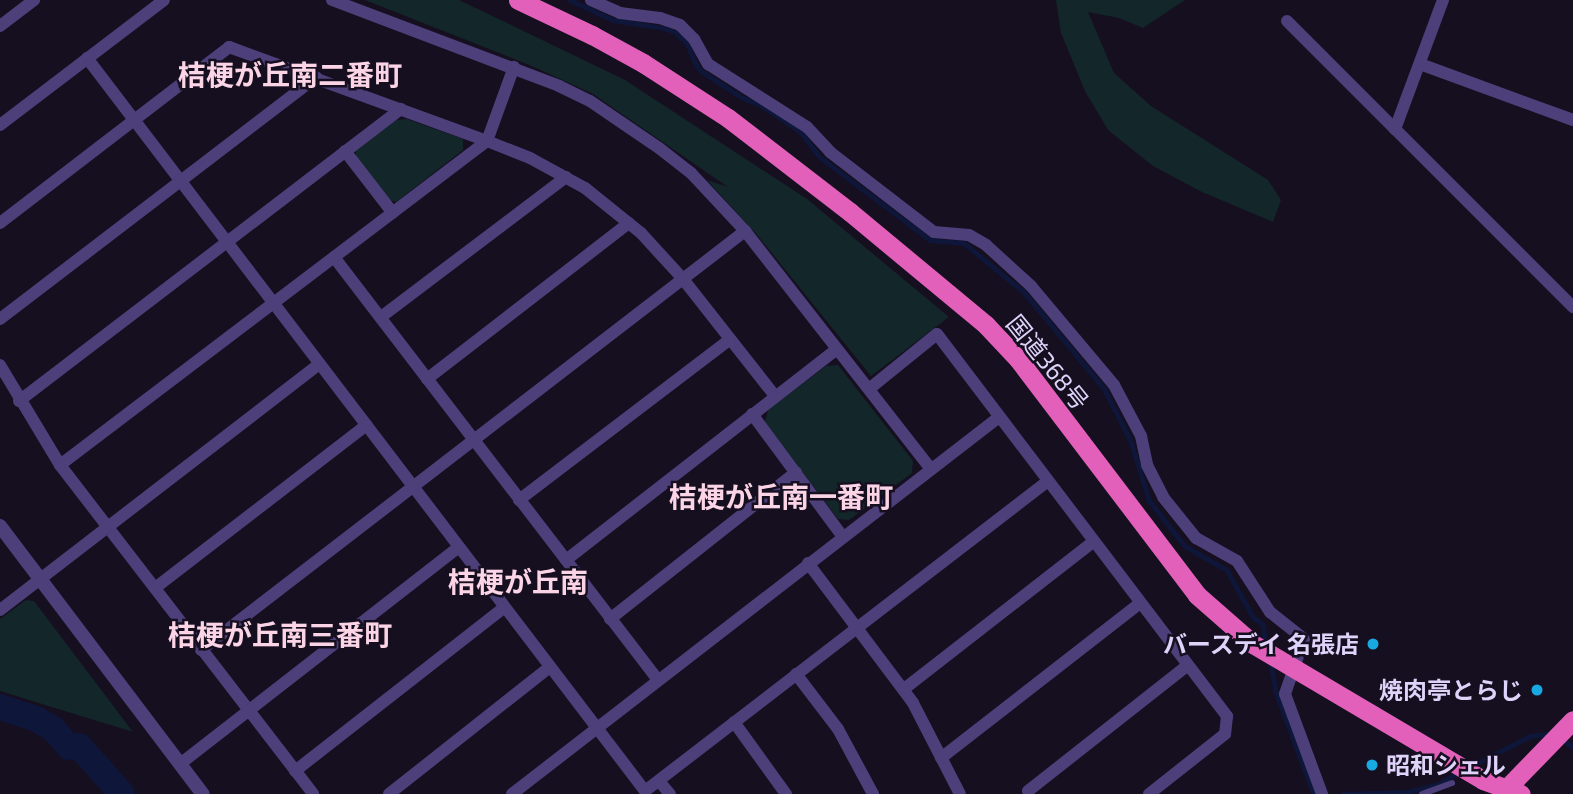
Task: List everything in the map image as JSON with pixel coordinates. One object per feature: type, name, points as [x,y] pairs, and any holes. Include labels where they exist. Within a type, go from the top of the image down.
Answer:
[{"type":"highway","name":"国道368号","points":[[518,0],[623,52],[727,118],[850,212],[986,326],[1018,359],[1197,595],[1253,644],[1483,780],[1510,793]]},
{"type":"highway","points":[[1510,793],[1544,750],[1572,721]]},
{"type":"street","points":[[0,26],[34,0]]},
{"type":"street","points":[[0,125],[164,0]]},
{"type":"street","points":[[332,0],[514,67],[590,101],[691,173],[746,232],[930,468]]},
{"type":"street","points":[[591,0],[620,13],[660,18],[680,25],[694,39],[708,64],[807,127],[830,152],[934,232],[969,235],[986,245],[1031,286],[1114,385],[1141,436],[1147,465],[1163,497],[1196,538],[1237,561],[1269,612],[1304,639],[1289,667],[1285,694],[1321,790]]},
{"type":"street","points":[[1395,128],[1443,0]]},
{"type":"street","points":[[1287,21],[1573,307]]},
{"type":"street","points":[[0,223],[229,47],[487,141],[566,177],[628,223],[683,279],[775,396]]},
{"type":"street","points":[[87,58],[596,727],[643,793],[1048,481]]},
{"type":"street","points":[[1420,64],[1573,120]]},
{"type":"street","points":[[61,465],[487,141],[514,67]]},
{"type":"street","points":[[0,319],[316,77]]},
{"type":"street","points":[[19,401],[401,109]]},
{"type":"street","points":[[345,151],[393,213]]},
{"type":"street","points":[[381,317],[566,177]]},
{"type":"street","points":[[427,379],[628,223]]},
{"type":"street","points":[[201,650],[746,232]]},
{"type":"street","points":[[334,257],[657,680]]},
{"type":"street","points":[[869,389],[937,334],[1227,716],[1225,734],[1149,794]]},
{"type":"street","points":[[519,500],[730,339]]},
{"type":"street","points":[[566,560],[837,349]]},
{"type":"street","points":[[0,610],[319,364]]},
{"type":"street","points":[[0,366],[19,401],[61,465],[313,794]]},
{"type":"street","points":[[752,414],[843,537]]},
{"type":"street","points":[[512,794],[999,417]]},
{"type":"street","points":[[155,588],[367,425]]},
{"type":"street","points":[[610,620],[796,472]]},
{"type":"street","points":[[0,526],[203,794]]},
{"type":"street","points":[[904,689],[1093,542]]},
{"type":"street","points":[[180,764],[458,547]]},
{"type":"street","points":[[808,563],[904,689],[922,718],[960,794]]},
{"type":"street","points":[[941,758],[1140,603]]},
{"type":"street","points":[[295,771],[504,608]]},
{"type":"street","points":[[1028,793],[1187,666]]},
{"type":"street","points":[[390,794],[550,667]]},
{"type":"street","points":[[796,674],[838,729],[873,794]]},
{"type":"street","points":[[734,722],[786,794]]},
{"type":"street","points":[[659,781],[670,794]]},
{"type":"lane","points":[[1422,794],[1452,783]]},
{"type":"green space","points":[[365,0],[459,0],[625,80],[807,199],[949,317],[871,376],[758,236],[707,180],[728,187],[593,94],[532,66]]},
{"type":"green space","points":[[1056,0],[1185,0],[1143,28],[1119,18],[1088,12],[1114,73],[1151,106],[1268,180],[1281,200],[1273,222],[1202,192],[1153,166],[1108,130],[1085,91],[1061,33]]},
{"type":"green space","points":[[407,119],[463,139],[463,150],[396,202],[389,200],[356,158],[356,150],[396,120]]},
{"type":"green space","points":[[838,365],[913,461],[912,473],[849,520],[838,519],[765,422],[768,410],[826,366]]},
{"type":"green space","points":[[26,600],[34,601],[133,732],[0,691],[0,619]]},
{"type":"waterway","points":[[570,0],[613,20],[675,32],[687,43],[697,67],[703,72],[741,97],[761,105],[801,132],[820,157],[930,240],[964,243],[1024,292],[1104,388],[1131,441],[1149,500],[1185,546],[1227,570],[1253,617],[1263,624],[1266,645]]},
{"type":"waterway","points":[[1271,663],[1276,692],[1314,794]]},
{"type":"waterway","points":[[0,707],[36,719],[53,729],[69,747],[79,746],[122,794]]},
{"type":"waterway","points":[[1472,766],[1530,736],[1553,733]]},
{"type":"waterway","points":[[1563,740],[1573,747]]},
{"type":"waterway","points":[[1343,794],[1407,792],[1438,784],[1458,773]]},
{"type":"place","name":"バースデイ 名張店","points":[[1373,644]]},
{"type":"place","name":"焼肉亭とらじ","points":[[1537,690]]},
{"type":"place","name":"昭和シェル","points":[[1372,765]]},
{"type":"district","name":"桔梗が丘南二番町","points":[[290,74]]},
{"type":"district","name":"桔梗が丘南一番町","points":[[781,496]]},
{"type":"district","name":"桔梗が丘南","points":[[518,581]]},
{"type":"district","name":"桔梗が丘南三番町","points":[[280,634]]}]
